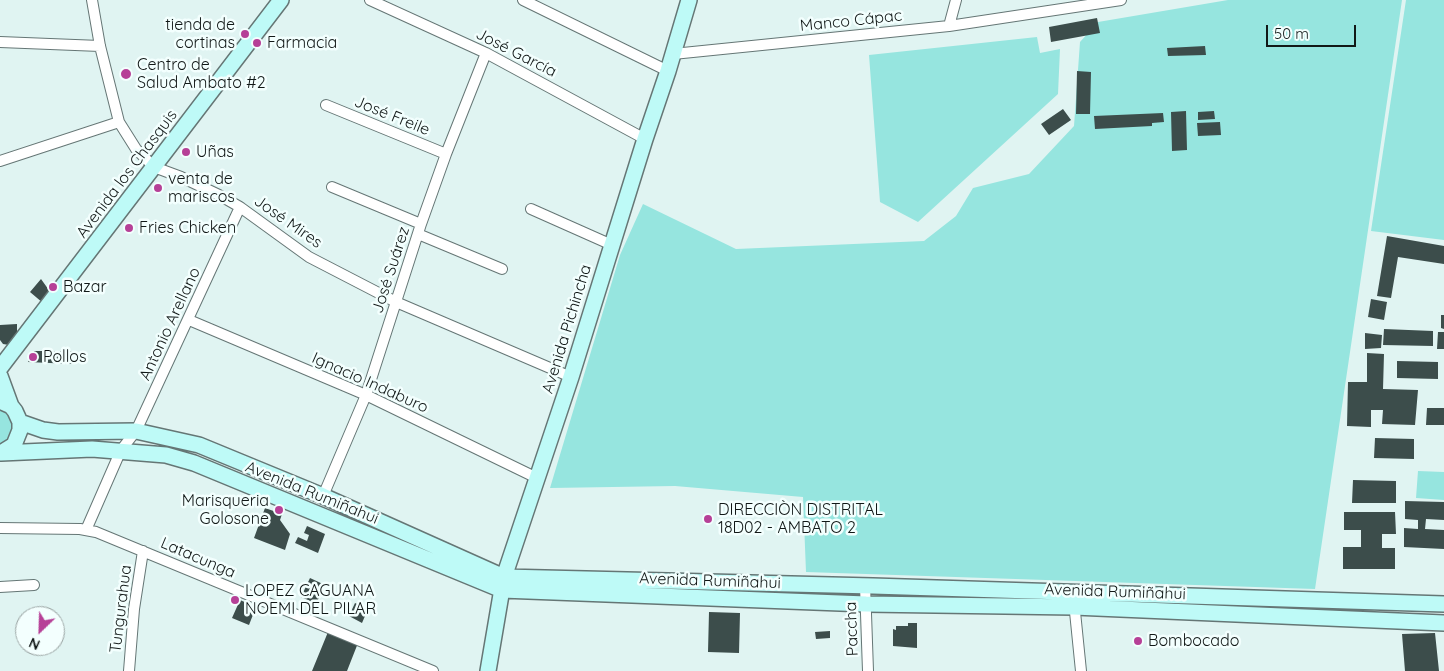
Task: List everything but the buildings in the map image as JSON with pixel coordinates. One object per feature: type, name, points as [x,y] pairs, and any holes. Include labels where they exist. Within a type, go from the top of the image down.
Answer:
[{"type":"main road","name":"Avenida los Chasquis","points":[[0,368],[281,0]]},
{"type":"main road","name":"Avenida Pichincha","points":[[488,671],[503,584],[668,71],[688,0]]},
{"type":"main road","points":[[0,376],[5,404],[15,411],[20,422],[20,430],[14,445],[0,453]]},
{"type":"main road","name":"Avenida Rumiñahui","points":[[20,422],[43,430],[58,432],[136,430],[198,445],[323,496],[503,584],[865,585],[1444,604]]},
{"type":"main road","name":"Avenida Rumiñahui","points":[[0,453],[92,448],[166,455],[194,463],[503,584],[866,604],[1074,607],[1444,623]]},
{"type":"street","name":"José Mires","points":[[92,0],[100,46],[120,122],[136,149],[154,168],[202,186],[240,207],[309,257],[396,302],[571,377]]},
{"type":"street","name":"José García","points":[[370,0],[486,53],[645,139]]},
{"type":"street","points":[[523,0],[668,71]]},
{"type":"street","points":[[949,26],[956,0]]},
{"type":"street","points":[[1074,0],[1092,6]]},
{"type":"street","name":"Manco Cápac","points":[[673,54],[949,26],[1092,6],[1121,0]]},
{"type":"street","points":[[0,42],[100,46]]},
{"type":"street","name":"José Suárez","points":[[323,496],[366,395],[419,229],[486,53]]},
{"type":"street","name":"José Freile","points":[[326,105],[446,154]]},
{"type":"street","points":[[0,161],[120,122]]},
{"type":"street","points":[[332,188],[502,269]]},
{"type":"street","name":"Antonio Arellano","points":[[86,530],[121,450],[136,430],[189,320],[240,207]]},
{"type":"street","points":[[531,209],[612,244]]},
{"type":"street","name":"Ignacio Indaburo","points":[[189,320],[366,395],[537,478]]},
{"type":"street","name":"Latacunga","points":[[0,528],[80,528],[96,532],[433,671]]},
{"type":"street","name":"Tungurahua","points":[[130,671],[134,609],[144,551]]},
{"type":"street","points":[[0,586],[34,585]]},
{"type":"street","name":"Paccha","points":[[865,585],[868,671]]},
{"type":"street","points":[[1072,592],[1081,671]]},
{"type":"shaded area","points":[[1228,0],[1402,0],[1315,589],[806,572],[803,497],[675,486],[550,488],[620,255],[643,204],[736,249],[924,241],[956,216],[973,188],[1029,174],[1074,126],[1080,42],[1098,22]]},
{"type":"shaded area","points":[[1406,0],[1444,0],[1444,240],[1371,231]]},
{"type":"shaded area","points":[[1037,37],[1040,53],[1060,49],[1058,94],[918,222],[880,202],[869,55]]},
{"type":"shaded area","points":[[0,406],[6,409],[17,433],[0,450]]},
{"type":"shaded area","points":[[1418,471],[1444,472],[1444,500],[1416,498]]},
{"type":"place","name":"tienda de cortinas","points":[[245,34]]},
{"type":"place","name":"Farmacia","points":[[257,43]]},
{"type":"place","name":"Centro de Salud Ambato #2","points":[[126,74]]},
{"type":"place","name":"Uñas","points":[[186,152]]},
{"type":"place","name":"venta de mariscos","points":[[158,188]]},
{"type":"place","name":"Fries Chicken","points":[[129,228]]},
{"type":"place","name":"Bazar","points":[[53,287]]},
{"type":"place","name":"Pollos","points":[[33,357]]},
{"type":"place","name":"Marisqueria Golosone","points":[[279,510]]},
{"type":"place","name":"DIRECCIÒN DISTRITAL 18D02 - AMBATO 2","points":[[708,519]]},
{"type":"place","name":"LOPEZ CAGUANA NOEMI DEL PILAR","points":[[235,600]]},
{"type":"place","name":"Bombocado","points":[[1138,641]]}]
